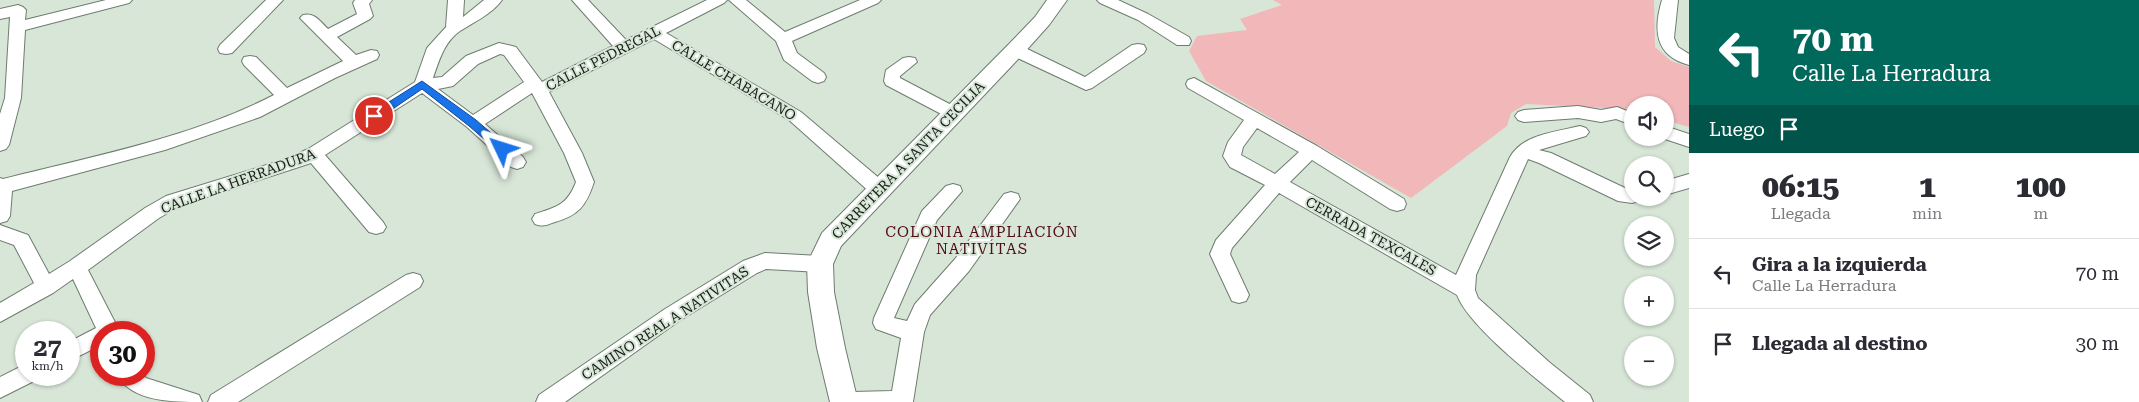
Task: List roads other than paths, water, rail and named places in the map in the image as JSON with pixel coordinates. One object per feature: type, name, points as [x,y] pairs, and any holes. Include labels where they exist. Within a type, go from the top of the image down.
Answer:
[{"type":"main road","name":"CARRETERA A SANTA CECILIA","points":[[844,402],[820,292],[820,264],[831,240],[1015,50],[1050,2]]},
{"type":"street","points":[[18,26],[90,4],[124,0]]},
{"type":"street","points":[[226,49],[275,0]]},
{"type":"street","points":[[326,36],[365,16],[361,3],[364,0]]},
{"type":"street","points":[[454,28],[456,0]]},
{"type":"street","points":[[494,0],[465,23],[454,28],[435,48],[422,84],[473,123],[517,162]]},
{"type":"street","points":[[580,0],[623,48]]},
{"type":"street","points":[[737,0],[783,39],[790,56],[818,78]]},
{"type":"street","points":[[783,39],[873,0]]},
{"type":"street","points":[[1105,0],[1142,17],[1183,41]]},
{"type":"street","points":[[1670,0],[1665,39],[1667,46],[1673,52],[1689,60]]},
{"type":"street","name":"CALLE PEDREGAL","points":[[422,84],[447,82],[472,60],[499,48],[510,51],[536,87],[623,48],[715,1]]},
{"type":"street","points":[[0,14],[18,10],[18,26],[0,145]]},
{"type":"street","points":[[308,18],[354,63]]},
{"type":"street","name":"CALLE CHABACANO","points":[[654,32],[795,116],[879,189]]},
{"type":"street","points":[[1015,50],[1086,84],[1138,49]]},
{"type":"street","points":[[0,216],[1,186],[165,144],[254,113],[370,55]]},
{"type":"street","points":[[250,61],[285,96]]},
{"type":"street","points":[[909,62],[892,74],[892,81],[953,113]]},
{"type":"street","name":"CALLE LA HERRADURA","points":[[0,314],[77,268],[152,212],[173,201],[296,163],[314,154],[422,84]]},
{"type":"street","points":[[1194,84],[1311,151],[1397,204]]},
{"type":"street","points":[[473,123],[536,87],[573,153],[585,182],[579,198],[565,212],[542,219]]},
{"type":"street","points":[[1524,116],[1578,112],[1601,116],[1617,113],[1624,116]]},
{"type":"street","name":"CERRADA TEXCALES","points":[[1254,119],[1234,146],[1232,156],[1236,162],[1277,183],[1465,290],[1470,303],[1502,336],[1582,402]]},
{"type":"street","points":[[1465,290],[1469,266],[1519,158],[1526,148],[1540,142],[1580,132]]},
{"type":"street","points":[[1674,135],[1689,140]]},
{"type":"street","points":[[1239,295],[1220,254],[1223,245],[1277,183],[1311,151]]},
{"type":"street","points":[[1525,152],[1545,158],[1624,196]]},
{"type":"street","points":[[314,154],[376,227]]},
{"type":"street","points":[[1674,186],[1689,182]]},
{"type":"street","points":[[913,332],[886,325],[883,323],[884,318],[929,216],[952,192]]},
{"type":"street","points":[[853,402],[902,400],[913,332],[922,310],[962,265],[1011,199]]},
{"type":"street","points":[[0,232],[21,240],[46,287]]},
{"type":"street","name":"CAMINO REAL A NATIVITAS","points":[[547,402],[672,315],[750,266],[765,261],[820,264]]},
{"type":"street","points":[[77,268],[101,321]]},
{"type":"street","points":[[219,402],[413,281]]},
{"type":"street","points":[[0,388],[15,380]]},
{"type":"street","points":[[139,386],[191,402]]},
{"type":"district","name":"COLONIA AMPLIACIÓN NATIVITAS","points":[[982,240]]}]
